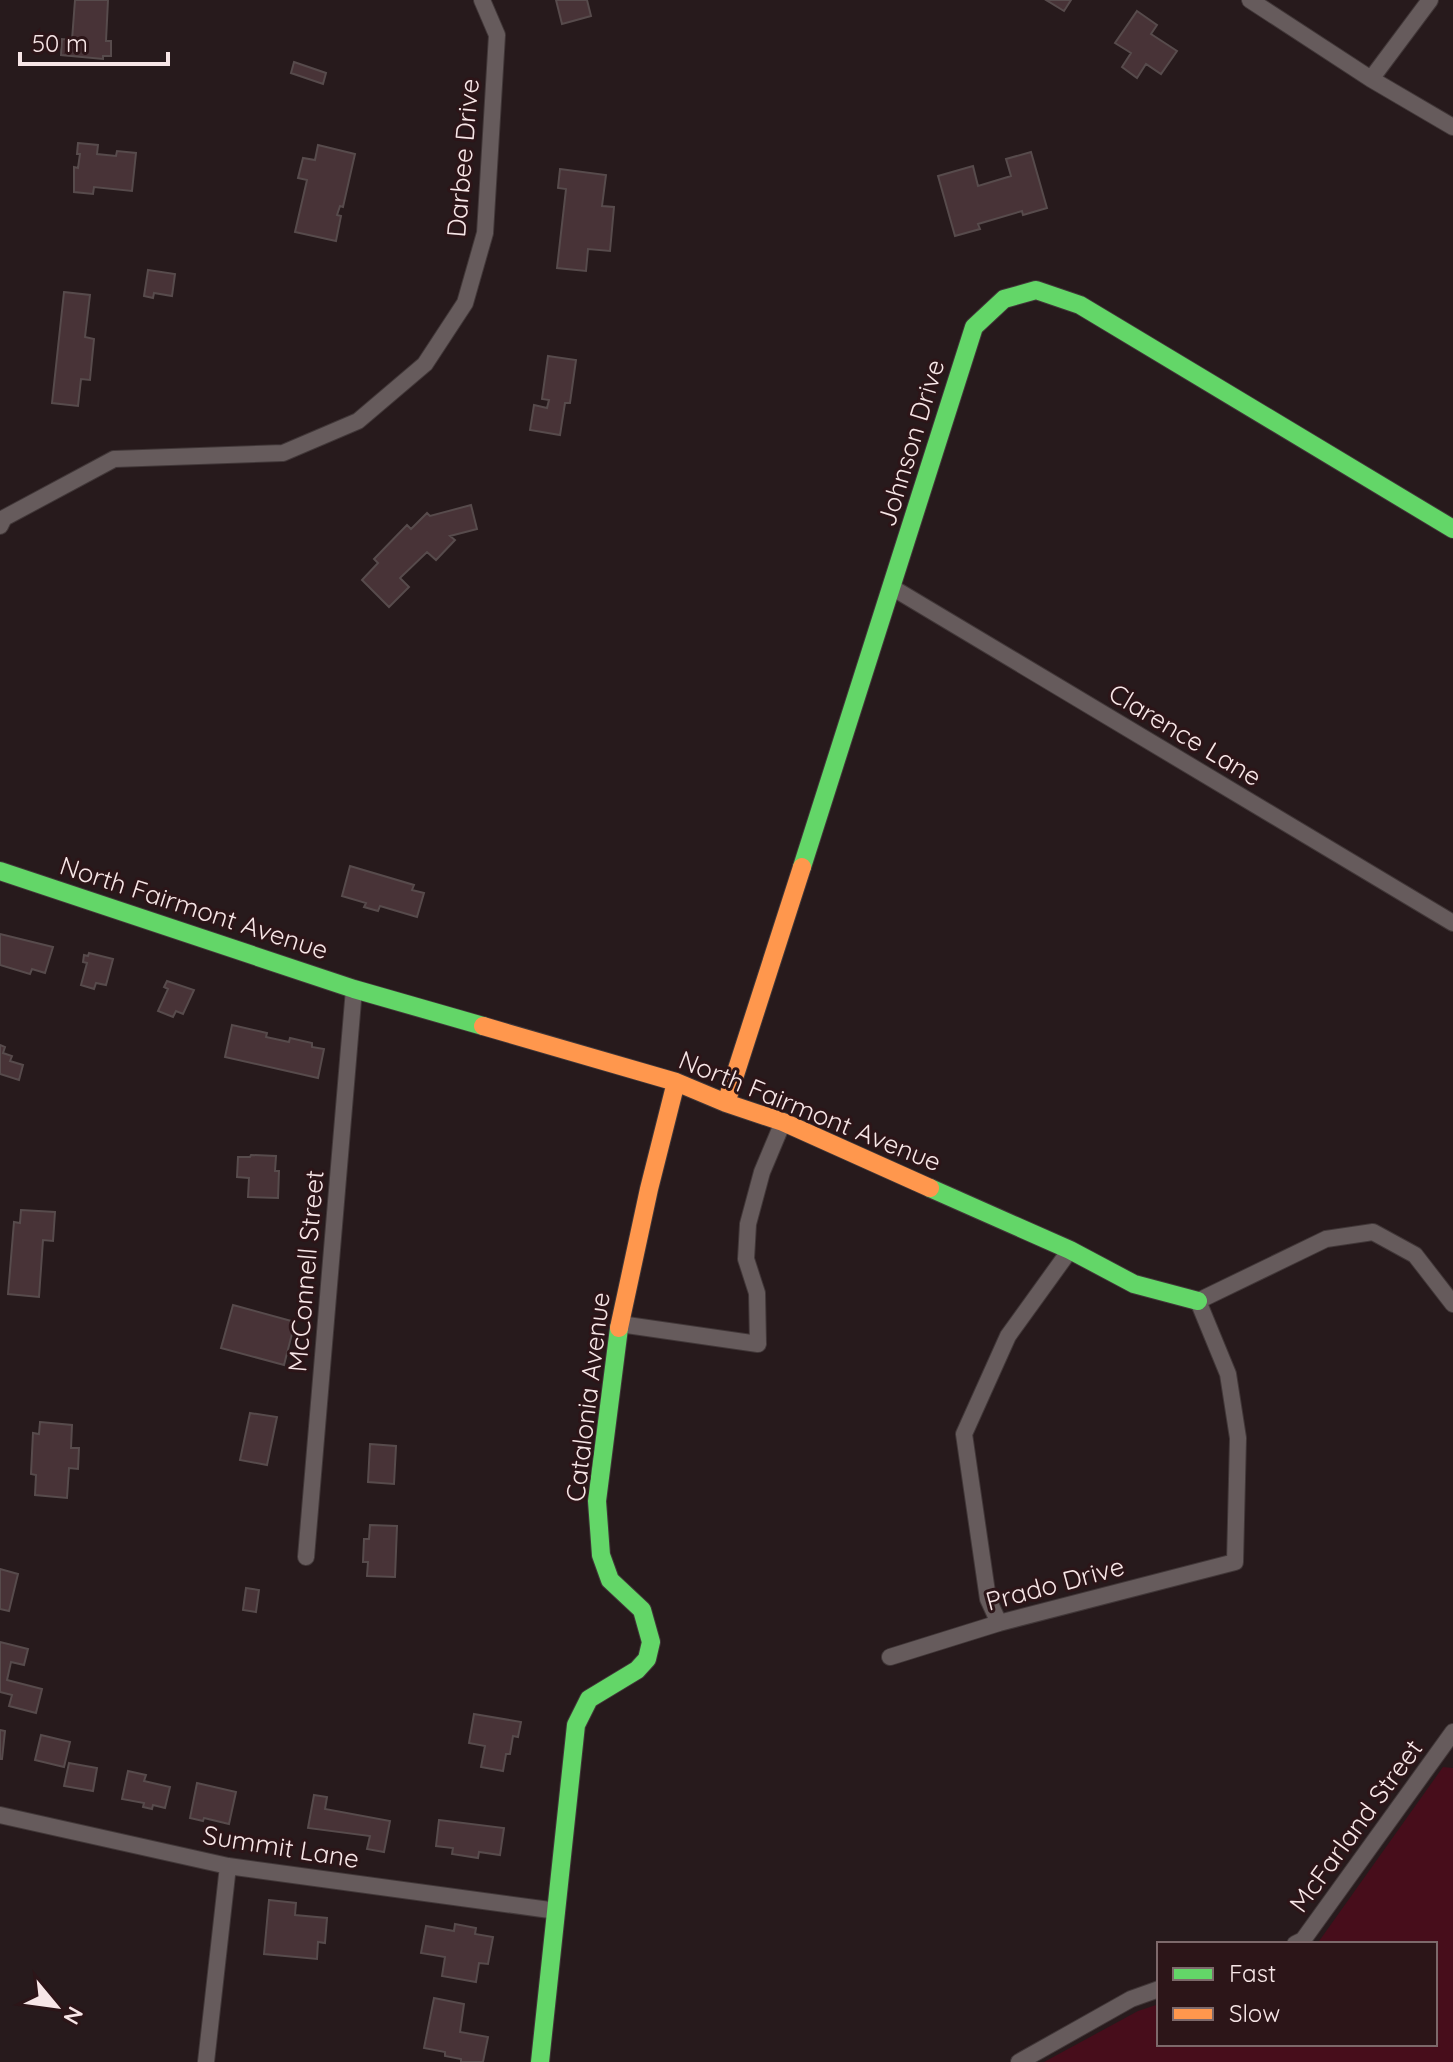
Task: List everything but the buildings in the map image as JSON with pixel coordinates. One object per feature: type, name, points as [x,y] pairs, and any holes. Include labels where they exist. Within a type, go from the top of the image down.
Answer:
[{"type":"street","name":"Darbee Drive","points":[[1,519],[114,459],[283,453],[358,421],[425,364],[465,303],[485,233],[497,35],[482,0]]},
{"type":"street","points":[[1250,0],[1371,79],[1453,127]]},
{"type":"street","points":[[1371,79],[1430,0]]},
{"type":"street","name":"Johnson Drive","points":[[726,1103],[974,327],[1004,299],[1036,290],[1080,305],[1453,529]]},
{"type":"street","name":"Clarence Lane","points":[[893,588],[1453,923]]},
{"type":"street","name":"North Fairmont Avenue","points":[[0,871],[354,989],[676,1082],[783,1122],[1070,1250],[1134,1284],[1198,1301]]},
{"type":"street","name":"McConnell Street","points":[[306,1557],[354,989]]},
{"type":"street","name":"Catalonia Avenue","points":[[540,2062],[576,1725],[589,1699],[637,1670],[647,1659],[651,1642],[642,1610],[610,1580],[601,1555],[597,1501],[620,1324],[676,1082]]},
{"type":"street","points":[[620,1324],[758,1344],[757,1293],[746,1259],[748,1224],[762,1172],[783,1122]]},
{"type":"street","points":[[1198,1301],[1326,1239],[1373,1232],[1415,1255],[1453,1304]]},
{"type":"street","points":[[999,1623],[988,1599],[964,1434],[1008,1336],[1070,1250]]},
{"type":"street","name":"Prado Drive","points":[[890,1657],[999,1623],[1235,1562],[1238,1438],[1228,1374],[1198,1301]]},
{"type":"street","name":"McFarland Street","points":[[1299,1942],[1453,1732]]},
{"type":"street","name":"Summit Lane","points":[[0,1815],[228,1866],[557,1911]]},
{"type":"street","points":[[206,2062],[228,1866]]},
{"type":"street","points":[[1019,2062],[1131,1999],[1157,1990]]},
{"type":"shaded area","points":[[1443,1767],[1453,1768],[1453,2062],[1044,2062],[1138,2011],[1157,2005],[1157,2046],[1437,2046],[1437,1942],[1318,1942]]},
{"type":"traffic: fast","points":[[802,867],[974,327],[1004,299],[1036,290],[1080,305],[1453,529]]},
{"type":"traffic: fast","points":[[0,871],[354,989],[483,1026]]},
{"type":"traffic: fast","points":[[930,1188],[1070,1250],[1134,1284],[1198,1301]]},
{"type":"traffic: fast","points":[[540,2062],[576,1725],[589,1699],[637,1670],[647,1659],[651,1642],[642,1610],[610,1580],[601,1555],[597,1501],[619,1328]]},
{"type":"traffic: slow","points":[[726,1103],[802,867]]},
{"type":"traffic: slow","points":[[483,1026],[676,1082],[783,1122],[930,1188]]},
{"type":"traffic: slow","points":[[619,1328],[676,1082]]}]
